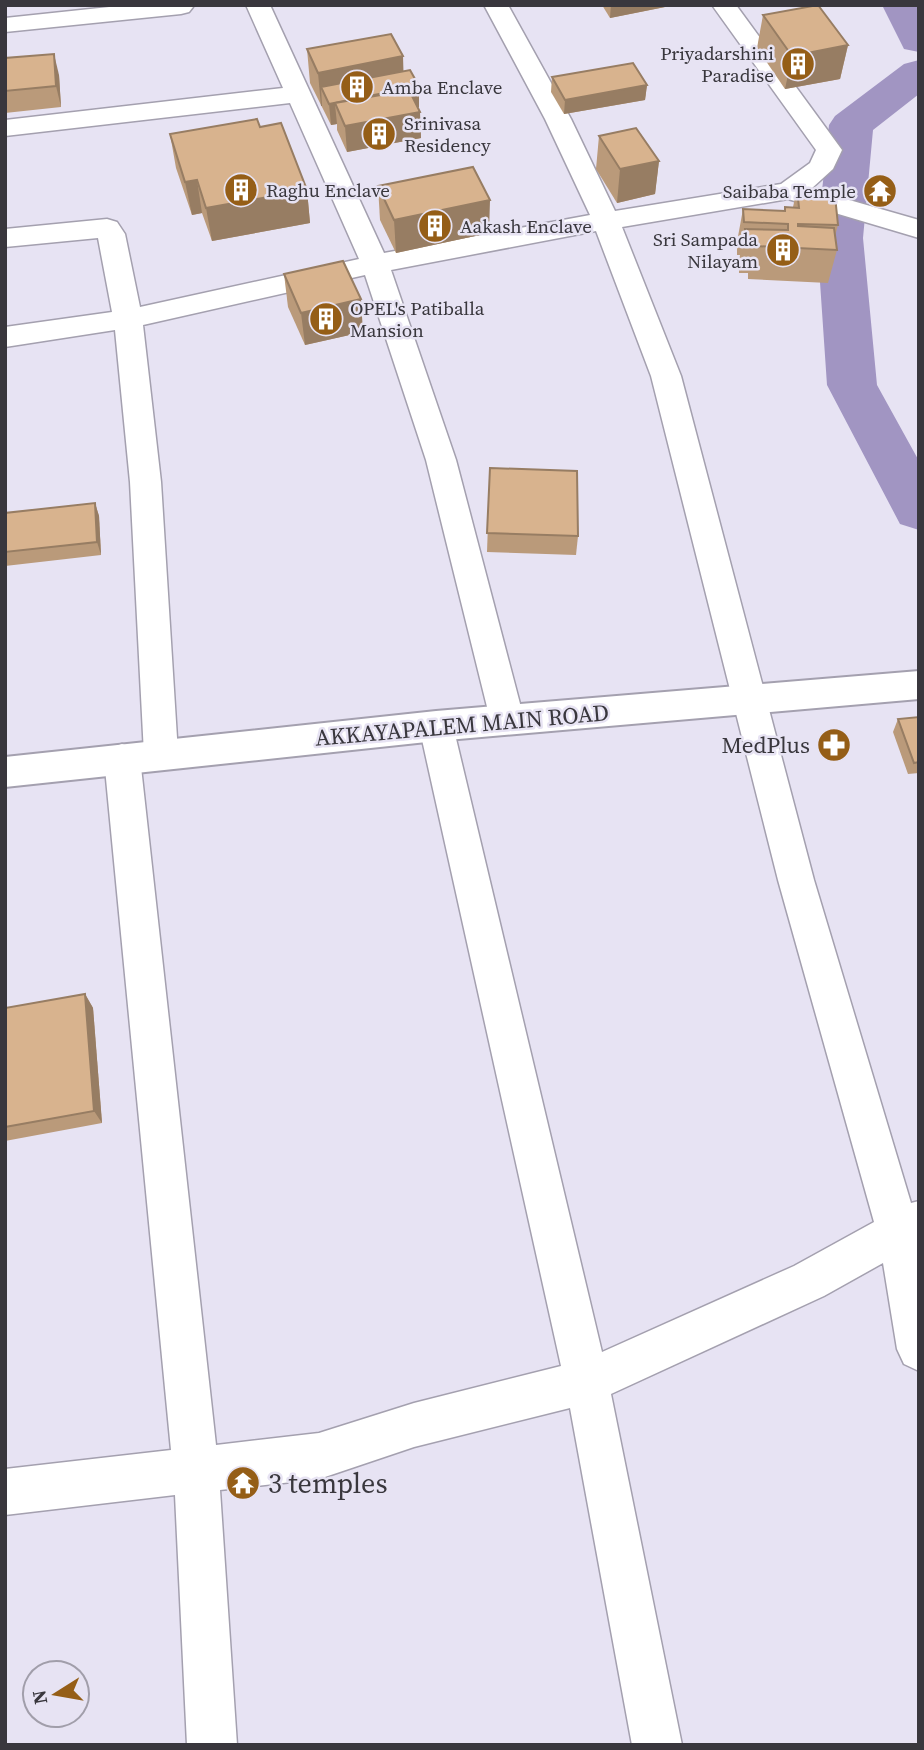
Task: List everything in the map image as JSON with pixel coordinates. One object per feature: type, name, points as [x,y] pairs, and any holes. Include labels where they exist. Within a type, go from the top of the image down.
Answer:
[{"type":"main road","name":"AKKAYAPALEM MAIN ROAD","points":[[5,772],[507,719],[919,685]]},
{"type":"street","points":[[258,5],[375,264],[441,460],[507,719]]},
{"type":"street","points":[[496,5],[558,119],[606,221],[666,376],[796,880],[908,1225],[919,1349]]},
{"type":"street","points":[[724,5],[829,150],[828,158],[821,167],[789,191]]},
{"type":"street","points":[[5,25],[181,7]]},
{"type":"street","points":[[5,128],[300,94]]},
{"type":"street","points":[[5,337],[128,319],[375,264],[606,221],[789,191],[919,229]]},
{"type":"street","points":[[5,238],[107,228],[111,234],[128,319],[138,389],[144,458],[141,756],[196,1469],[212,1745]]},
{"type":"street","points":[[436,726],[587,1382],[657,1745]]},
{"type":"street","points":[[5,1492],[319,1456],[414,1425],[587,1382],[723,1323],[809,1281],[908,1225]]},
{"type":"building","points":[[818,5],[848,45],[792,56],[763,15]]},
{"type":"building","points":[[391,34],[403,56],[318,73],[307,49]]},
{"type":"building","points":[[54,54],[56,86],[5,91],[5,58]]},
{"type":"building","points":[[633,63],[647,85],[565,100],[552,77]]},
{"type":"building","name":"Amba Enclave","points":[[410,70],[419,86],[329,104],[321,87]]},
{"type":"building","points":[[409,90],[420,112],[345,126],[335,103]]},
{"type":"building","points":[[257,119],[260,127],[281,123],[307,190],[206,208],[197,180],[185,182],[170,134]]},
{"type":"building","points":[[636,128],[659,161],[620,169],[599,136]]},
{"type":"building","points":[[473,167],[490,200],[394,220],[378,186]]},
{"type":"building","points":[[797,189],[816,192],[816,195],[835,196],[838,225],[798,226],[834,228],[837,250],[755,246],[754,240],[746,240],[745,229],[788,230],[788,224],[744,222],[743,209],[785,211],[785,207],[799,208]]},
{"type":"building","points":[[343,261],[361,299],[301,313],[284,274]]},
{"type":"building","points":[[490,468],[577,471],[578,536],[487,533]]},
{"type":"building","points":[[95,503],[97,542],[5,552],[5,513]]},
{"type":"building","points":[[919,717],[919,762],[914,763],[898,719]]},
{"type":"building","points":[[85,994],[94,1111],[5,1127],[5,1008]]},
{"type":"waterway","points":[[902,5],[919,40]]},
{"type":"waterway","points":[[919,73],[851,125],[840,238],[852,385],[919,510]]},
{"type":"place","name":"Priyadarshini Paradise","points":[[798,64]]},
{"type":"place","name":"Amba Enclave","points":[[357,87]]},
{"type":"place","name":"Srinivasa Residency","points":[[379,134]]},
{"type":"place","name":"Raghu Enclave","points":[[241,190]]},
{"type":"place","name":"Saibaba Temple","points":[[880,191]]},
{"type":"place","name":"Aakash Enclave","points":[[435,226]]},
{"type":"place","name":"Sri Sampada Nilayam","points":[[783,250]]},
{"type":"place","name":"OPEL's Patiballa Mansion","points":[[326,319]]},
{"type":"place","name":"MedPlus","points":[[834,745]]},
{"type":"place","name":"3 temples","points":[[243,1483]]}]
